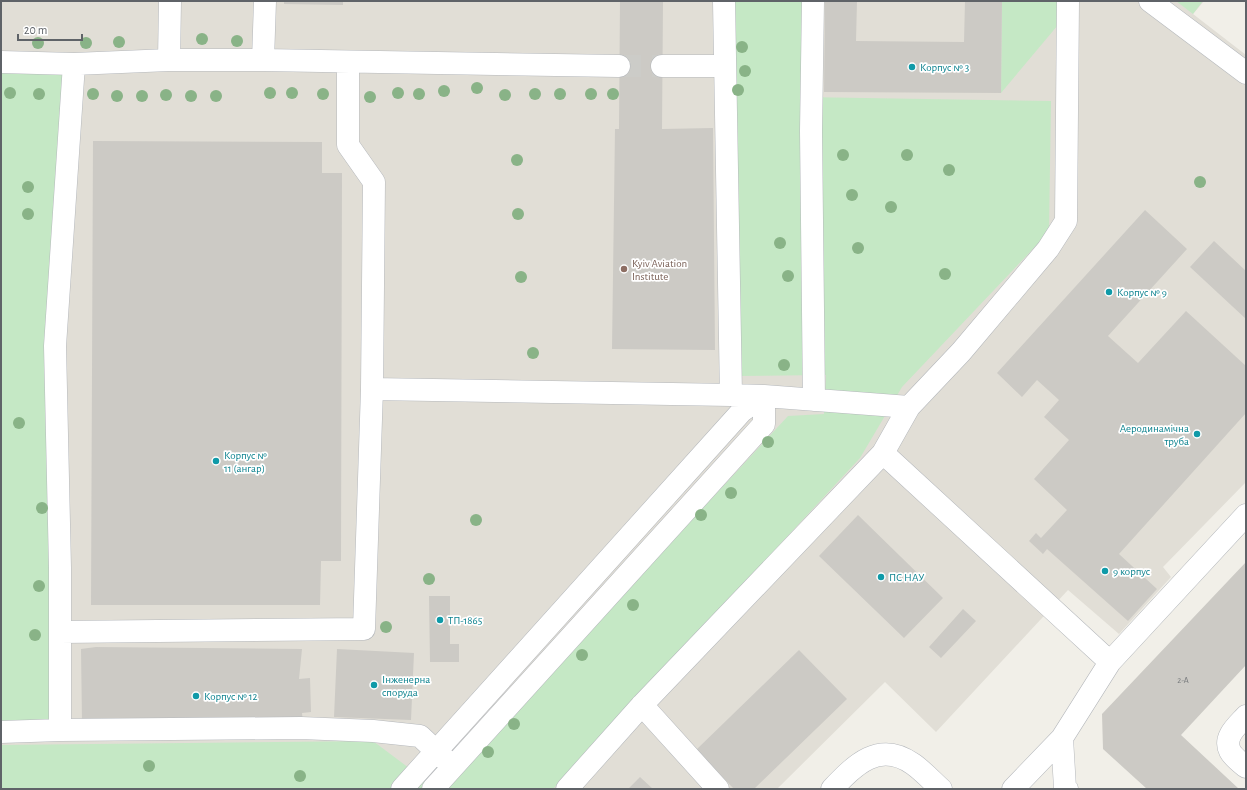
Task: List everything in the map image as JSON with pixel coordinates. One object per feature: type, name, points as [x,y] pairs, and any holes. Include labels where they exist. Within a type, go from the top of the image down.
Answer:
[{"type":"lane","points":[[169,60],[170,1]]},
{"type":"lane","points":[[263,60],[265,1]]},
{"type":"lane","points":[[724,1],[731,394]]},
{"type":"lane","points":[[813,1],[811,131],[814,400]]},
{"type":"lane","points":[[567,789],[642,705],[883,453],[909,407],[961,352],[1048,249],[1066,221],[1068,1]]},
{"type":"lane","points":[[1150,1],[1246,72]]},
{"type":"lane","points":[[1,62],[74,64],[169,60],[263,60],[619,66]]},
{"type":"lane","points":[[60,632],[364,629],[372,389],[374,182],[348,145],[348,62]]},
{"type":"lane","points":[[60,730],[60,568],[55,346],[74,64]]},
{"type":"lane","points":[[662,66],[725,66]]},
{"type":"lane","points":[[372,389],[731,394],[909,407]]},
{"type":"lane","points":[[402,789],[742,412],[764,396]]},
{"type":"lane","points":[[433,789],[764,424],[764,396]]},
{"type":"lane","points":[[883,453],[1110,662]]},
{"type":"lane","points":[[1013,789],[1062,738],[1110,662],[1246,515]]},
{"type":"lane","points":[[642,705],[718,789]]},
{"type":"lane","points":[[1246,716],[1232,732],[1228,742],[1230,752],[1246,767]]},
{"type":"lane","points":[[1,732],[60,730],[301,728],[373,731],[420,736],[453,767]]},
{"type":"lane","points":[[1062,738],[1067,789]]},
{"type":"lane","points":[[832,789],[852,768],[868,758],[883,754],[899,756],[913,764],[941,789]]},
{"type":"shaded area","name":"Kyiv Aviation Institute","points":[[1,1],[1204,1],[1193,14],[1246,55],[1246,482],[1163,567],[1171,577],[1119,634],[1068,590],[936,732],[885,682],[777,789],[1,789]]},
{"type":"green space","points":[[731,1],[804,1],[803,97],[1051,101],[1049,232],[902,387],[860,458],[553,789],[443,789],[788,416],[824,414],[826,375],[738,376]]},
{"type":"green space","points":[[1002,1],[1058,1],[1058,25],[1001,93]]},
{"type":"green space","points":[[1176,1],[1203,1],[1193,14]]},
{"type":"green space","points":[[1,59],[73,64],[59,569],[59,729],[1,731]]},
{"type":"green space","points":[[373,741],[437,789],[1,789],[1,745]]},
{"type":"building","points":[[284,1],[343,1],[343,5],[284,4]]},
{"type":"building","points":[[620,1],[663,1],[662,129],[713,128],[715,350],[612,349],[615,129],[619,129]]},
{"type":"building","name":"Корпус № 3","points":[[825,1],[857,1],[856,41],[964,42],[965,1],[1002,1],[1001,93],[824,92]]},
{"type":"building","name":"Корпус № 11 (ангар)","points":[[93,141],[322,142],[322,173],[342,173],[341,561],[321,561],[320,605],[91,605]]},
{"type":"building","points":[[1145,210],[1187,249],[1108,336],[1138,363],[1186,311],[1246,366],[1246,413],[1119,554],[1157,589],[1128,621],[1047,549],[1043,554],[1029,541],[1036,533],[1041,538],[1067,510],[1034,479],[1069,440],[1044,417],[1059,400],[1037,380],[1022,397],[997,373]]},
{"type":"building","points":[[1214,241],[1246,271],[1246,319],[1190,267]]},
{"type":"building","name":"ПС НАУ","points":[[858,515],[943,598],[904,638],[819,556]]},
{"type":"building","points":[[1246,562],[1246,665],[1181,735],[1239,789],[1147,789],[1103,749],[1102,714]]},
{"type":"building","name":"ТП-1865","points":[[429,596],[450,596],[450,644],[459,644],[459,662],[430,662]]},
{"type":"building","points":[[963,609],[976,621],[941,658],[929,647]]},
{"type":"building","name":"Корпус № 12","points":[[96,647],[302,649],[299,679],[310,678],[311,712],[302,713],[303,723],[82,722],[81,649]]},
{"type":"building","name":"Інженерна споруда","points":[[337,649],[414,653],[411,720],[334,717]]},
{"type":"building","points":[[799,650],[847,699],[754,789],[734,789],[696,750]]},
{"type":"building","points":[[640,777],[653,789],[628,789]]},
{"type":"tunnel","points":[[619,66],[662,66]]},
{"type":"place","name":"Корпус № 3","points":[[912,67]]},
{"type":"place","name":"Kyiv Aviation Institute","points":[[624,269]]},
{"type":"place","name":"Корпус № 9","points":[[1109,292]]},
{"type":"place","name":"Аеродинамічна труба","points":[[1197,434]]},
{"type":"place","name":"Корпус № 11 (ангар)","points":[[216,461]]},
{"type":"place","name":"9 корпус","points":[[1105,571]]},
{"type":"place","name":"ПС НАУ","points":[[881,577]]},
{"type":"place","name":"ТП-1865","points":[[440,620]]},
{"type":"place","name":"Інженерна споруда","points":[[374,685]]},
{"type":"place","name":"Корпус № 12","points":[[196,696]]}]
